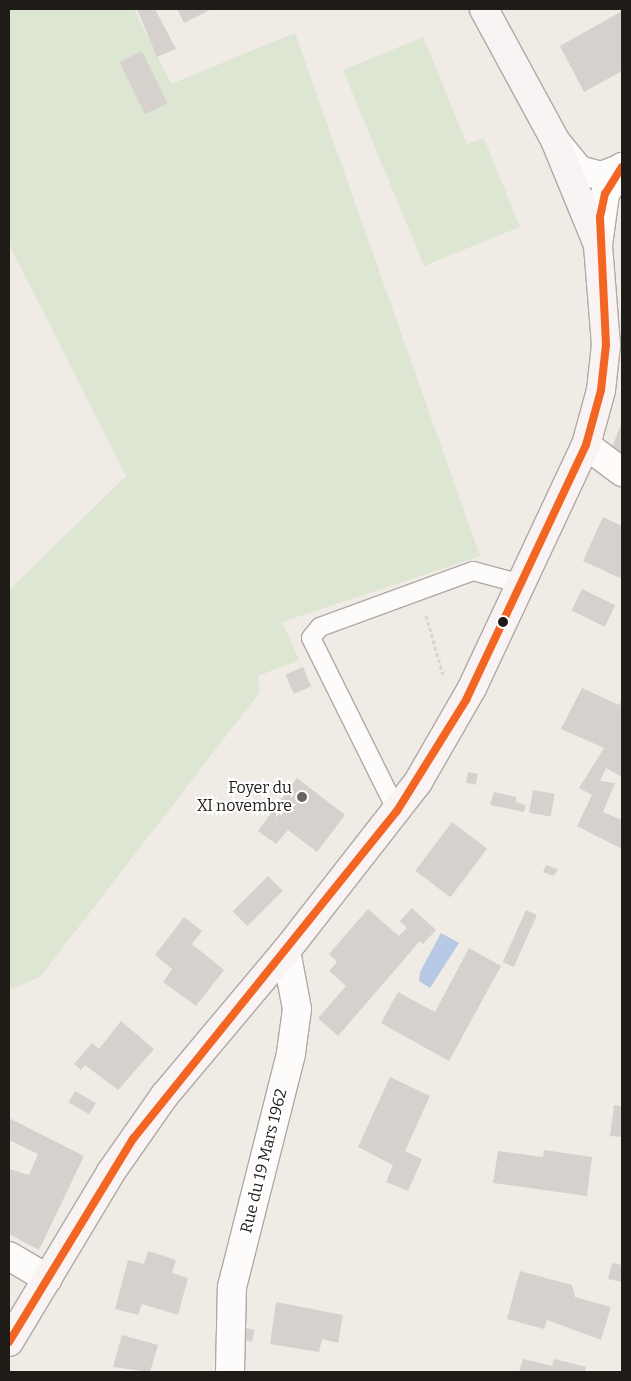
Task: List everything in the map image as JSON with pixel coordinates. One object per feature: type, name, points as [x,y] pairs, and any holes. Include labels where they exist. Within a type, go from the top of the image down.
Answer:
[{"type":"street","points":[[484,9],[555,140],[598,245]]},
{"type":"street","points":[[555,140],[579,170],[601,176],[622,168]]},
{"type":"street","points":[[9,1342],[138,1131],[286,952],[397,811],[466,700],[586,445],[601,390],[606,345],[598,245],[605,194],[622,168]]},
{"type":"street","points":[[586,445],[622,472]]},
{"type":"street","name":"Rue du 19 Mars 1962","points":[[230,1372],[232,1287],[291,1054],[297,1009],[286,952]]},
{"type":"street","points":[[9,1256],[48,1279]]},
{"type":"lane","points":[[397,811],[311,638],[320,626],[473,571],[522,584]]},
{"type":"path","points":[[420,590],[440,674]]},
{"type":"green space","points":[[9,9],[134,9],[171,84],[295,33],[480,556],[282,622],[299,660],[258,676],[260,692],[40,977],[9,990],[9,590],[126,476],[9,244]]},
{"type":"green space","points":[[423,37],[467,144],[484,138],[520,227],[424,266],[343,70]]},
{"type":"water","points":[[441,933],[459,943],[430,988],[419,981],[420,972]]},
{"type":"building","points":[[137,9],[155,9],[176,49],[157,57]]},
{"type":"building","points":[[177,9],[212,9],[184,23]]},
{"type":"building","points":[[622,11],[622,71],[584,92],[560,46]]},
{"type":"building","points":[[142,51],[167,103],[145,114],[120,62]]},
{"type":"building","points":[[622,422],[622,455],[612,447]]},
{"type":"building","points":[[603,517],[622,526],[622,579],[583,561]]},
{"type":"building","points":[[582,589],[615,605],[605,627],[571,611]]},
{"type":"building","points":[[303,667],[311,686],[294,694],[286,674]]},
{"type":"building","points":[[582,688],[619,705],[622,698],[622,777],[606,768],[600,781],[615,783],[603,812],[622,820],[622,849],[577,826],[592,795],[579,788],[604,748],[561,729]]},
{"type":"building","points":[[468,772],[478,774],[476,785],[466,783]]},
{"type":"building","name":"Foyer du XI novembre","points":[[297,778],[345,815],[317,852],[288,830],[276,844],[258,831]]},
{"type":"building","points":[[533,790],[555,794],[551,816],[529,813]]},
{"type":"building","points":[[494,792],[516,797],[516,802],[526,805],[524,812],[490,805]]},
{"type":"building","points":[[452,822],[487,848],[450,897],[415,871]]},
{"type":"building","points":[[546,865],[558,869],[554,876],[543,872]]},
{"type":"building","points":[[268,876],[283,891],[247,926],[233,911]]},
{"type":"building","points":[[412,908],[436,930],[423,944],[420,941],[338,1036],[318,1018],[346,986],[329,971],[337,962],[329,954],[368,909],[399,936],[407,928],[400,921]]},
{"type":"building","points":[[526,910],[537,915],[514,967],[503,962]]},
{"type":"building","points":[[184,917],[202,931],[192,944],[224,970],[196,1006],[163,982],[172,969],[155,955]]},
{"type":"building","points":[[469,948],[501,966],[449,1061],[381,1023],[398,992],[435,1012]]},
{"type":"building","points":[[121,1021],[154,1049],[118,1090],[85,1065],[81,1070],[74,1064],[92,1043],[99,1049]]},
{"type":"building","points":[[390,1077],[430,1096],[405,1151],[422,1159],[408,1191],[386,1182],[393,1165],[358,1147]]},
{"type":"building","points":[[75,1091],[96,1103],[89,1114],[69,1102]]},
{"type":"building","points":[[614,1105],[622,1106],[622,1137],[610,1136]]},
{"type":"building","points":[[9,1118],[84,1156],[39,1250],[9,1234],[9,1169],[29,1175],[38,1154],[9,1140]]},
{"type":"building","points":[[544,1150],[592,1157],[587,1196],[493,1183],[498,1151],[543,1157]]},
{"type":"building","points":[[148,1251],[176,1260],[172,1273],[188,1278],[178,1315],[142,1304],[138,1315],[115,1309],[128,1260],[144,1264]]},
{"type":"building","points":[[612,1263],[622,1265],[622,1282],[608,1279]]},
{"type":"building","points":[[520,1271],[572,1285],[575,1297],[611,1307],[601,1340],[547,1320],[544,1329],[507,1319]]},
{"type":"building","points":[[276,1302],[343,1315],[338,1343],[322,1339],[319,1352],[270,1344]]},
{"type":"building","points":[[237,1326],[255,1330],[252,1342],[234,1338]]},
{"type":"building","points":[[122,1335],[158,1345],[150,1372],[113,1367]]},
{"type":"building","points":[[523,1359],[552,1366],[554,1359],[586,1367],[585,1372],[519,1372]]},
{"type":"transit line","points":[[9,1342],[133,1139],[397,811],[466,700],[586,445],[601,390],[606,345],[600,217],[605,194],[622,167]]},
{"type":"place","name":"Foyer du XI novembre","points":[[302,797]]}]
